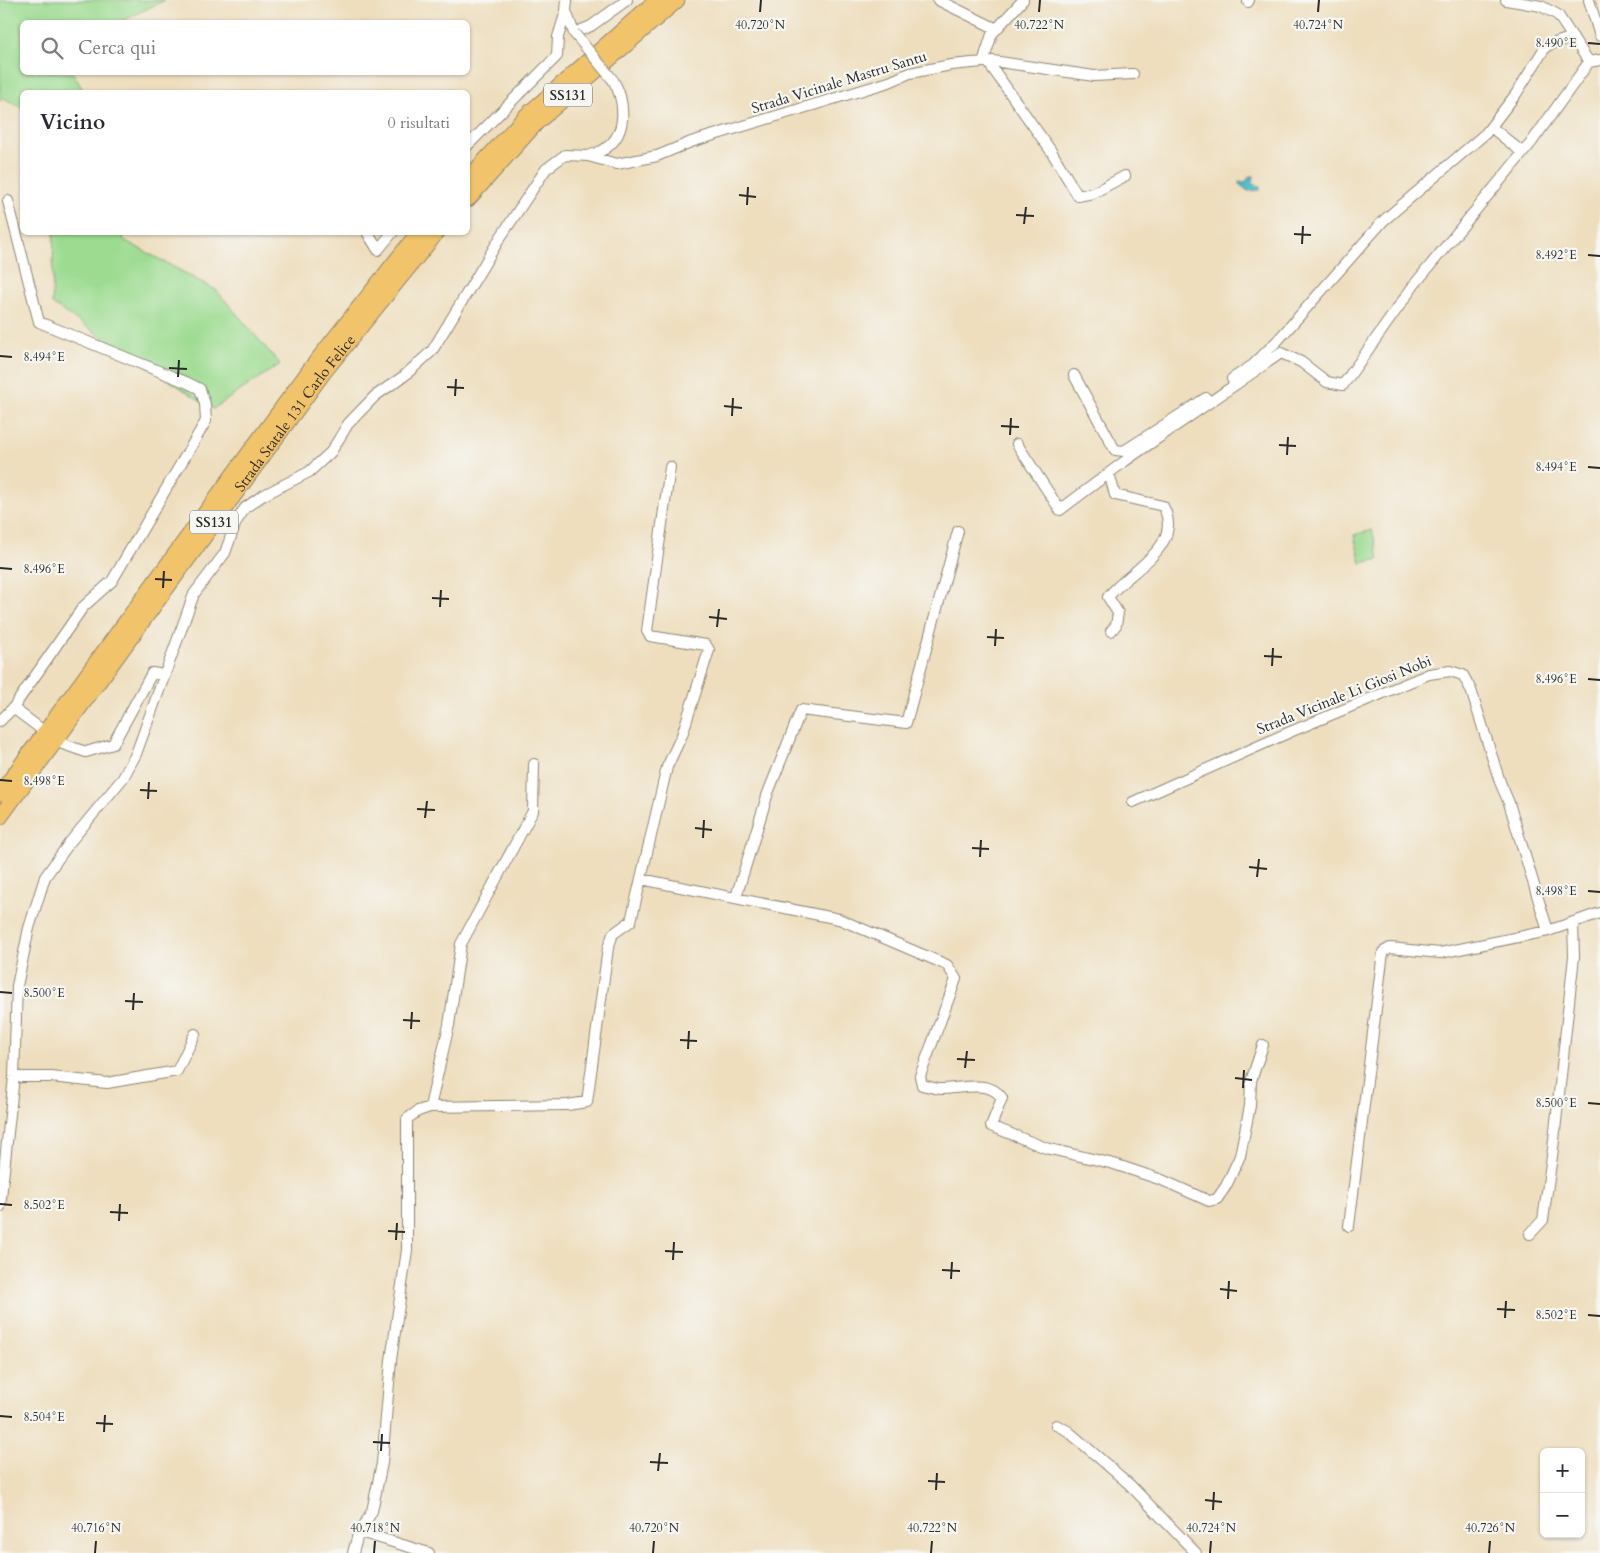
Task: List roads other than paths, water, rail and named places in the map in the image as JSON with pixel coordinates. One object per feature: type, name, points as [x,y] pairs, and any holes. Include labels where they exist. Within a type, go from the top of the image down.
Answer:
[{"type":"highway","name":"SS131","points":[[470,178],[527,115],[656,0]]},
{"type":"highway","name":"SS131","points":[[470,197],[537,122],[677,0]]},
{"type":"highway","name":"Strada Statale 131 Carlo Felice","points":[[0,794],[312,367],[417,235]]},
{"type":"highway","name":"Strada Statale 131 Carlo Felice","points":[[0,817],[323,373],[435,235]]},
{"type":"street","points":[[574,33],[591,26],[627,0]]},
{"type":"street","points":[[938,0],[997,29]]},
{"type":"street","points":[[1023,0],[992,34],[986,62],[1052,151],[1078,196],[1093,193],[1125,176]]},
{"type":"street","points":[[1017,444],[1060,510],[1109,473],[1281,354],[1301,362],[1327,382],[1343,385],[1414,285],[1523,153],[1595,61],[1573,37],[1558,15],[1541,6],[1506,0]]},
{"type":"street","points":[[1589,0],[1600,36]]},
{"type":"street","points":[[0,1207],[14,1077],[17,986],[29,928],[45,877],[70,842],[123,778],[136,754],[194,594],[225,553],[236,522],[245,508],[262,496],[309,472],[331,452],[348,424],[375,396],[404,376],[432,351],[500,238],[546,169],[565,155],[588,156],[607,148],[619,130],[623,109],[621,93],[613,80],[574,33],[566,5]]},
{"type":"street","points":[[470,143],[557,56],[558,37],[566,5]]},
{"type":"street","points":[[1074,375],[1115,450],[1124,451],[1253,364],[1279,339],[1383,221],[1436,178],[1491,127],[1516,94],[1546,46],[1573,37]]},
{"type":"street","name":"Strada Vicinale Mastru Santu","points":[[588,156],[617,164],[657,156],[691,142],[889,82],[910,73],[951,65],[986,62],[1094,76],[1133,74]]},
{"type":"street","points":[[1491,127],[1523,153]]},
{"type":"street","points":[[0,721],[14,708],[83,607],[112,581],[206,421],[205,404],[200,389],[39,322],[8,201]]},
{"type":"street","points":[[368,235],[378,250],[390,235]]},
{"type":"street","points":[[353,1553],[360,1532],[372,1511],[382,1463],[391,1360],[407,1250],[407,1119],[418,1111],[430,1107],[567,1105],[587,1102],[608,948],[612,934],[631,920],[667,767],[682,735],[709,650],[706,645],[695,642],[650,636],[647,631],[670,466]]},
{"type":"street","points":[[1109,473],[1115,495],[1162,506],[1169,518],[1165,541],[1157,552],[1108,597],[1118,613],[1116,625],[1111,631]]},
{"type":"street","points":[[736,897],[768,793],[801,710],[906,723],[958,531]]},
{"type":"street","name":"Strada Vicinale Li Giosi Nobi","points":[[1133,802],[1290,732],[1429,674],[1450,671],[1463,675],[1471,690],[1500,782],[1509,802],[1548,931]]},
{"type":"street","points":[[60,743],[86,752],[113,744],[152,673],[165,674]]},
{"type":"street","points":[[14,708],[41,729]]},
{"type":"street","points":[[430,1107],[449,1025],[461,944],[533,811],[534,764]]},
{"type":"street","points":[[641,879],[840,919],[947,966],[956,979],[920,1076],[922,1085],[941,1089],[981,1086],[1002,1098],[991,1126],[1046,1148],[1114,1164],[1154,1177],[1209,1201],[1217,1199],[1226,1186],[1240,1156],[1250,1106],[1251,1081],[1263,1045]]},
{"type":"street","points":[[1349,1226],[1383,952],[1390,948],[1440,953],[1548,931],[1600,913]]},
{"type":"street","points":[[1530,1234],[1543,1220],[1553,1149],[1574,956],[1572,922]]},
{"type":"street","points":[[14,1077],[50,1077],[107,1083],[177,1071],[195,1034]]},
{"type":"street","points":[[1056,1425],[1068,1432],[1129,1484],[1196,1553]]},
{"type":"street","points":[[360,1532],[429,1553]]},
{"type":"water","points":[[1250,176],[1254,176],[1253,184],[1260,187],[1260,190],[1248,191],[1239,184],[1239,182],[1245,183]]}]
